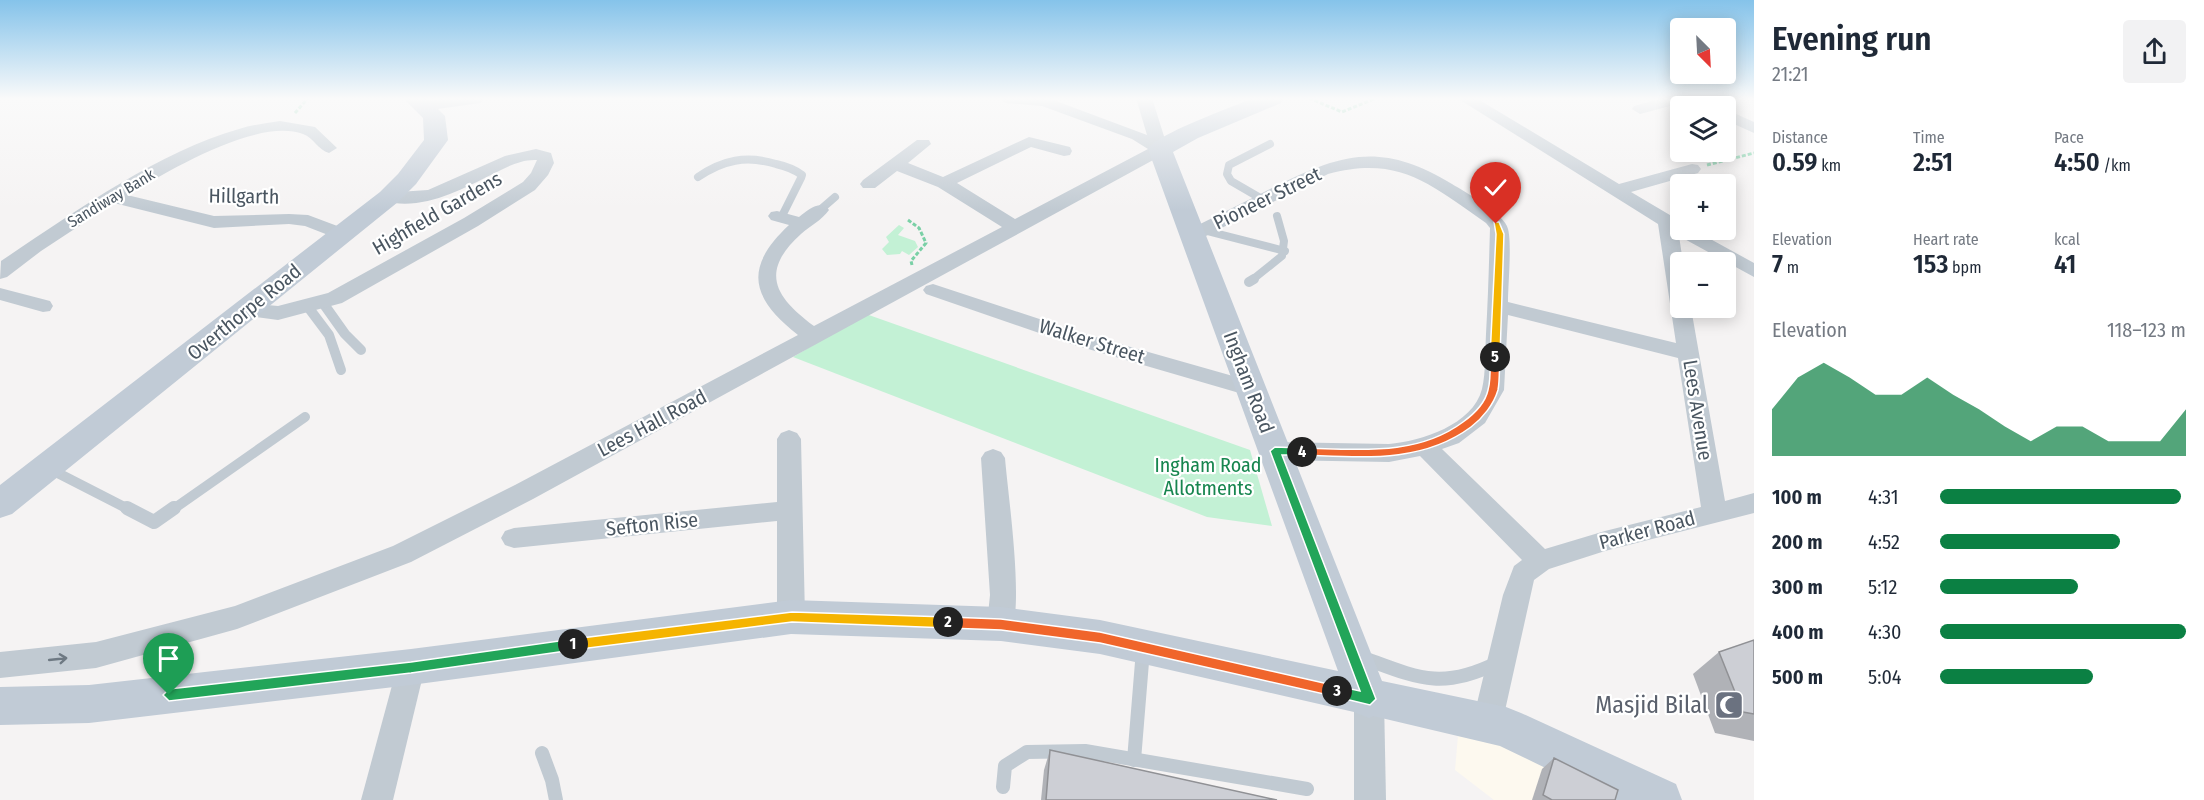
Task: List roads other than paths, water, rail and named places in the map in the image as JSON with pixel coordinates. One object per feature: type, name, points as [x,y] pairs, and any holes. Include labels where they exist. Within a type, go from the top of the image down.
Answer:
[{"type":"street","name":"Sandiway Bank","points":[[0,273],[8,265],[111,197],[163,167],[225,138],[236,135]]},
{"type":"street","name":"Sandiway Bank","points":[[314,135],[329,148]]},
{"type":"street","name":"Overthorpe Road","points":[[0,504],[389,197],[407,179],[435,140],[435,135]]},
{"type":"street","points":[[1136,135],[1160,149]]},
{"type":"street","name":"Ingham Road","points":[[1156,135],[1198,233],[1275,451],[1370,699]]},
{"type":"street","name":"Lees Hall Road","points":[[0,665],[96,655],[237,617],[402,554],[524,492],[813,336],[929,283],[1015,227],[1186,135]]},
{"type":"street","points":[[1525,135],[1670,223]]},
{"type":"street","points":[[944,183],[1029,142],[1064,151]]},
{"type":"street","points":[[869,184],[923,144]]},
{"type":"street","name":"Highfield Gardens","points":[[247,310],[278,313],[316,305],[471,222],[529,186],[539,175],[545,163],[545,157],[541,155],[520,156],[448,189],[424,196],[402,200],[389,197]]},
{"type":"street","name":"Pioneer Street","points":[[1198,233],[1322,170],[1354,161],[1389,162],[1426,174],[1492,219],[1499,228],[1498,306],[1493,390],[1485,406],[1465,428],[1451,437],[1425,447],[1389,453],[1275,451]]},
{"type":"street","points":[[895,164],[944,183],[1015,227]]},
{"type":"street","points":[[1615,191],[1692,169]]},
{"type":"street","name":"Hillgarth","points":[[111,197],[214,222],[289,219],[308,221],[342,234]]},
{"type":"street","points":[[813,336],[777,305],[766,279],[772,255],[802,223],[820,210]]},
{"type":"street","points":[[779,216],[802,223]]},
{"type":"street","points":[[1699,240],[1754,271]]},
{"type":"street","name":"Walker Street","points":[[929,283],[1078,339],[1253,389]]},
{"type":"street","points":[[0,312],[10,297],[43,306]]},
{"type":"street","points":[[1498,306],[1688,353]]},
{"type":"street","name":"Lees Avenue","points":[[1683,318],[1714,512]]},
{"type":"street","points":[[789,439],[792,617]]},
{"type":"street","points":[[1425,447],[1540,561],[1523,574],[1516,595],[1487,724]]},
{"type":"street","points":[[993,458],[1003,595],[1001,624]]},
{"type":"street","name":"Parker Road","points":[[1540,561],[1754,502]]},
{"type":"street","name":"Sefton Rise","points":[[514,538],[791,510]]},
{"type":"street","points":[[0,706],[89,704],[411,668],[792,617],[1001,624],[1100,637],[1370,699],[1506,727],[1658,799]]},
{"type":"street","points":[[377,800],[411,668]]},
{"type":"street","points":[[1370,699],[1370,800]]},
{"type":"lane","points":[[1262,199],[1231,181],[1227,174],[1229,165],[1270,144]]},
{"type":"lane","points":[[698,177],[713,166],[738,158],[751,158],[796,170],[802,178],[779,216]]},
{"type":"lane","points":[[820,210],[835,196]]},
{"type":"lane","points":[[1249,282],[1279,261],[1285,251],[1286,242],[1277,216]]},
{"type":"lane","points":[[1198,233],[1285,251]]},
{"type":"lane","points":[[316,305],[333,319],[361,350]]},
{"type":"lane","points":[[316,305],[341,370]]},
{"type":"lane","points":[[48,468],[154,522],[304,417]]},
{"type":"lane","points":[[1134,760],[1143,647]]},
{"type":"lane","points":[[1352,653],[1427,681],[1452,680],[1479,673],[1502,660]]},
{"type":"lane","points":[[1003,788],[1005,766],[1027,752],[1085,751],[1307,789]]},
{"type":"lane","points":[[542,753],[552,780],[556,800]]},
{"type":"place","name":"Masjid Bilal","points":[[1729,705]]},
{"type":"park label","name":"Ingham Road Allotments","points":[[1208,476]]}]
